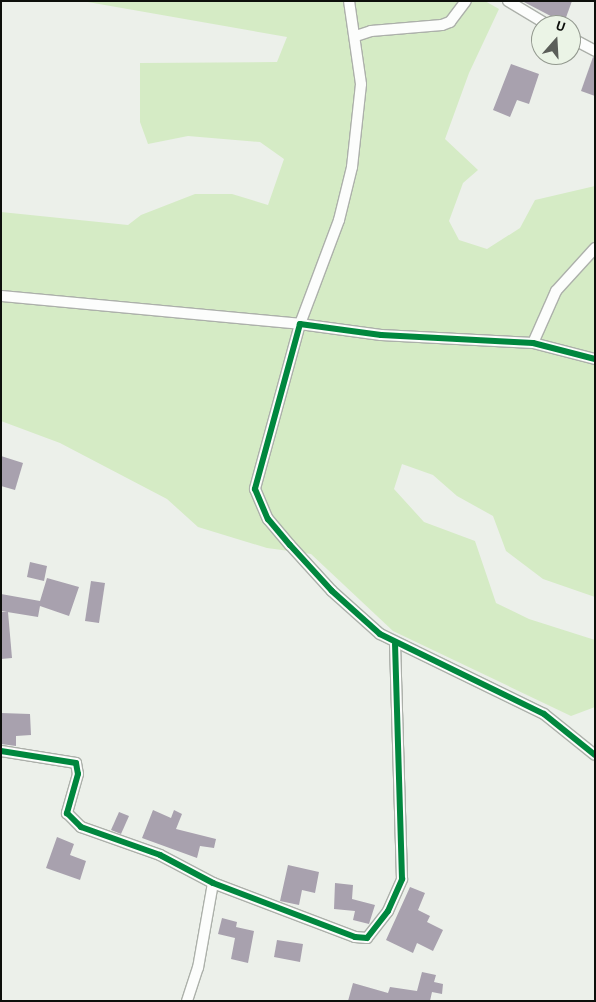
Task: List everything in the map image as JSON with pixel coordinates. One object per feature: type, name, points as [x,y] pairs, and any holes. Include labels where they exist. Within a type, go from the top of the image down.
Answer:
[{"type":"street","points":[[350,1],[361,84],[352,167],[339,220],[300,324],[256,476],[258,504],[332,591],[395,644],[544,714],[595,755]]},
{"type":"street","points":[[356,36],[372,31],[442,25],[450,22],[466,1]]},
{"type":"street","points":[[508,1],[531,15]]},
{"type":"street","points":[[581,43],[595,51]]},
{"type":"street","points":[[533,343],[556,291],[595,248]]},
{"type":"street","points":[[1,296],[300,324],[381,335],[533,343],[595,359]]},
{"type":"street","points":[[1,751],[70,759],[79,768],[68,808],[72,822],[160,855],[213,883],[355,937],[367,938],[376,931],[402,879],[395,644]]},
{"type":"street","points":[[187,1001],[198,968],[213,883]]},
{"type":"green space","points":[[82,1],[485,1],[499,9],[469,73],[445,139],[478,170],[463,183],[449,221],[459,240],[487,249],[520,228],[535,200],[595,186],[595,597],[543,579],[506,551],[493,516],[457,496],[433,475],[402,464],[394,489],[424,522],[475,541],[496,603],[529,619],[595,640],[595,707],[571,716],[393,631],[311,554],[267,548],[198,527],[167,499],[60,443],[1,421],[1,212],[128,225],[141,215],[195,194],[232,194],[268,205],[284,159],[260,142],[188,136],[148,144],[140,122],[140,63],[277,62],[287,37]]},
{"type":"building","points":[[522,1],[572,1],[567,15],[549,15]]},
{"type":"building","points":[[593,57],[595,58],[595,96],[581,91]]},
{"type":"building","points":[[511,64],[539,74],[529,104],[517,100],[510,117],[493,110]]},
{"type":"building","points":[[1,456],[23,463],[15,490],[1,486]]},
{"type":"building","points":[[30,562],[47,566],[44,581],[27,577]]},
{"type":"building","points":[[47,578],[79,587],[69,616],[40,606],[38,617],[1,611],[1,594],[40,601]]},
{"type":"building","points":[[91,581],[105,583],[99,623],[85,621]]},
{"type":"building","points":[[1,612],[8,612],[12,658],[1,659]]},
{"type":"building","points":[[1,713],[30,714],[31,735],[16,736],[16,746],[1,744]]},
{"type":"building","points":[[153,810],[171,818],[174,810],[182,814],[176,829],[216,839],[214,848],[200,846],[197,858],[142,838]]},
{"type":"building","points":[[119,812],[129,816],[121,834],[111,830]]},
{"type":"building","points":[[57,837],[74,844],[70,855],[86,861],[80,880],[46,868]]},
{"type":"building","points":[[288,865],[319,872],[315,893],[302,890],[299,905],[280,901]]},
{"type":"building","points":[[335,883],[353,885],[352,899],[375,905],[369,924],[353,920],[355,911],[334,909]]},
{"type":"building","points":[[410,887],[425,893],[418,910],[430,916],[427,922],[443,930],[433,951],[417,943],[413,953],[386,940]]},
{"type":"building","points":[[222,918],[237,922],[236,927],[254,931],[248,963],[231,959],[235,938],[218,934]]},
{"type":"building","points":[[277,940],[303,944],[300,962],[274,957]]},
{"type":"building","points":[[422,972],[436,975],[434,982],[443,984],[442,994],[432,992],[430,1001],[348,1001],[353,983],[388,993],[390,987],[417,991]]},
{"type":"cycle path","points":[[595,359],[533,343],[381,335],[300,324],[255,489],[268,519],[290,545],[332,591],[380,634],[544,714],[595,755]]},
{"type":"cycle path","points":[[1,751],[76,763],[78,774],[67,813],[81,827],[160,855],[213,883],[355,937],[367,938],[388,911],[402,879],[395,644]]}]
